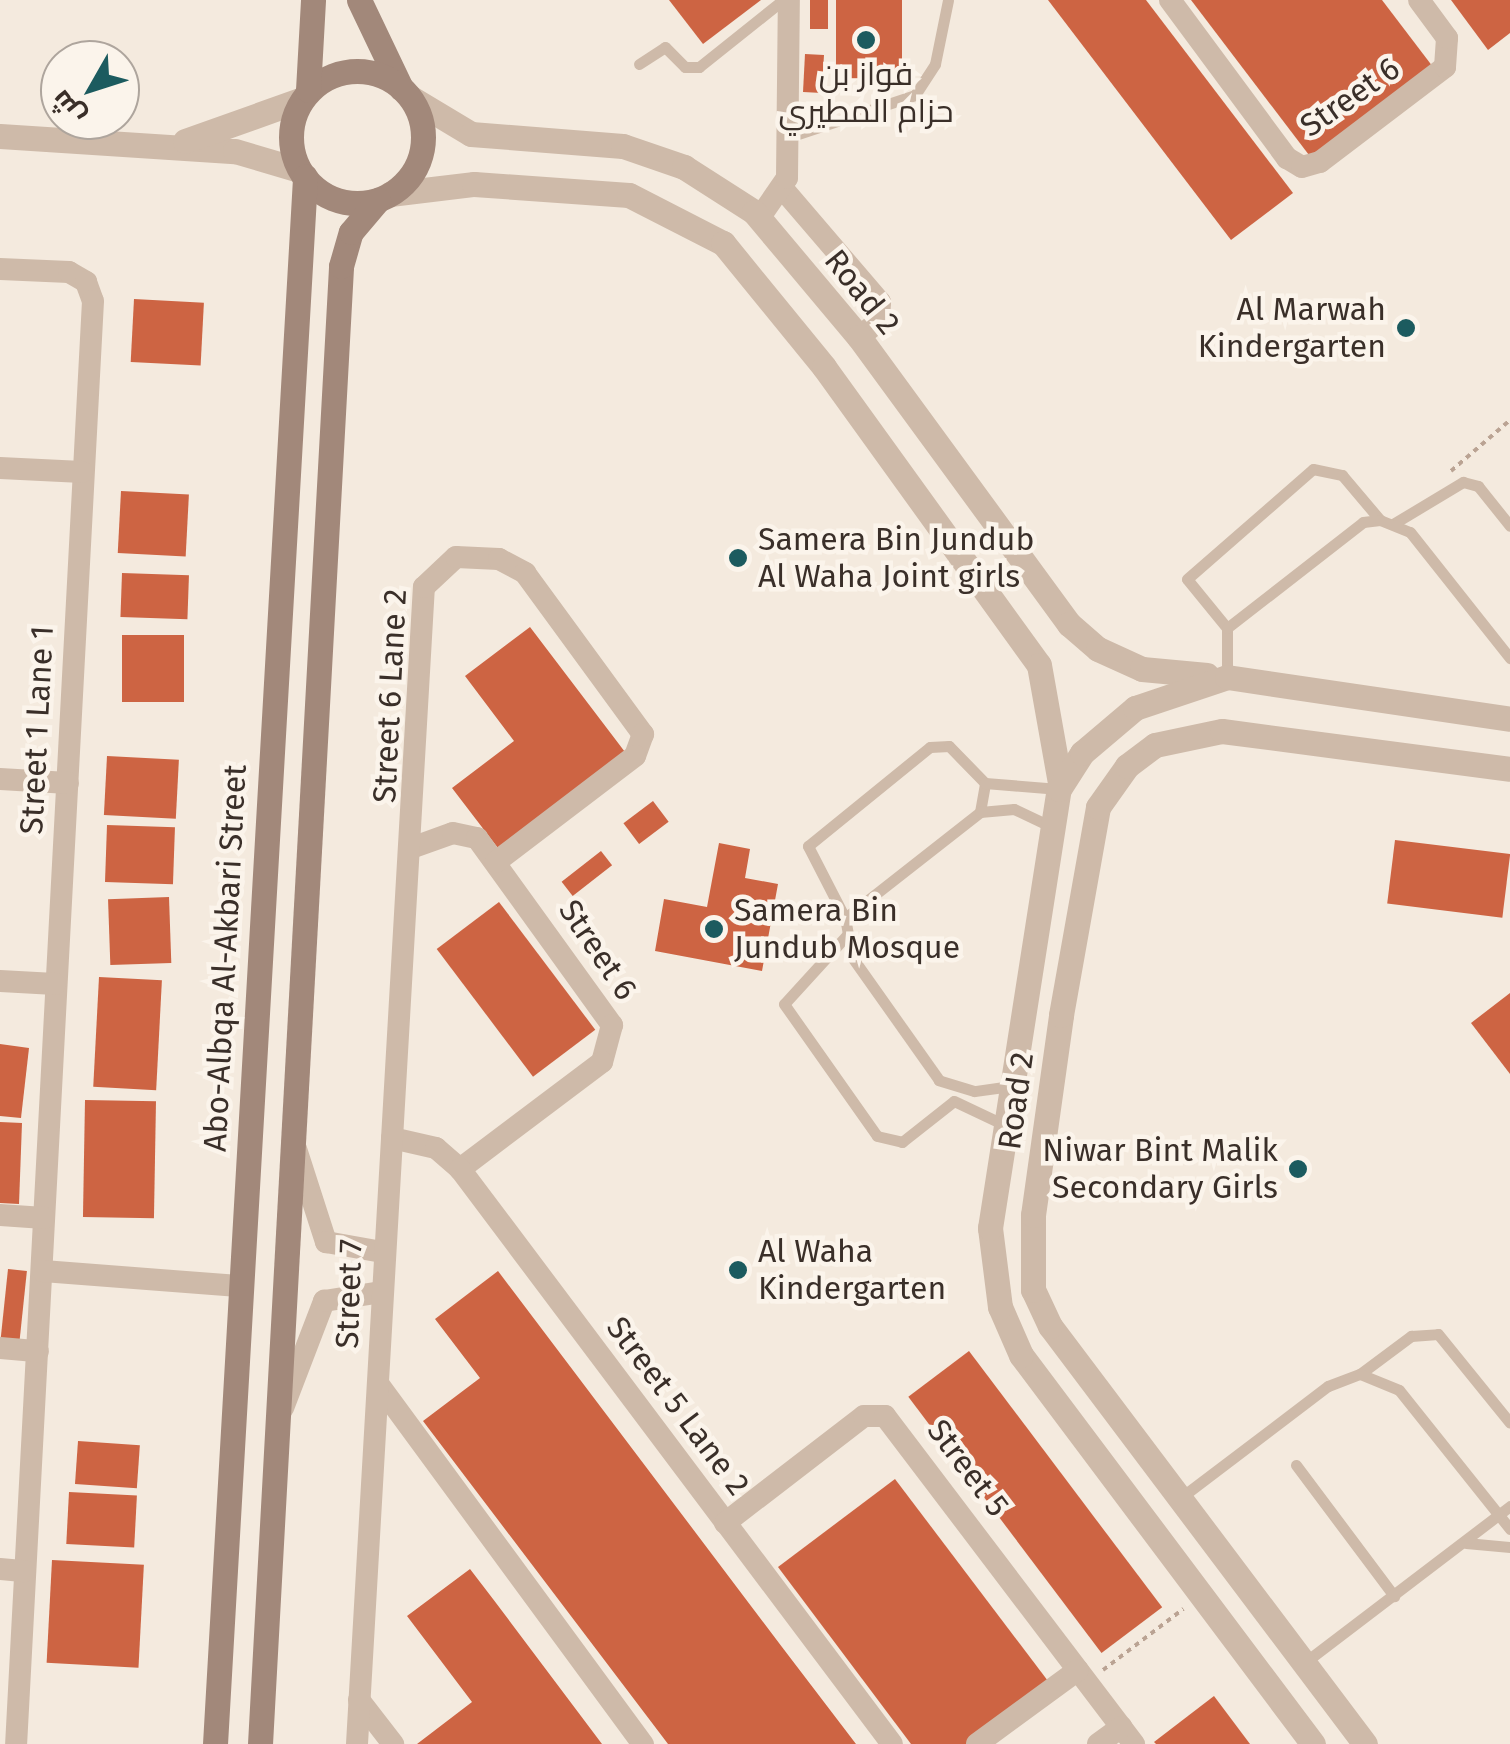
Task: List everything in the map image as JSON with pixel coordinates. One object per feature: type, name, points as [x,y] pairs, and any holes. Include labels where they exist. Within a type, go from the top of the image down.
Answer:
[{"type":"main road","points":[[313,0],[304,95],[290,135],[302,174],[342,202],[384,197]]},
{"type":"main road","points":[[260,1744],[296,1147],[296,1044],[341,266],[351,232],[422,154],[406,93],[360,0]]},
{"type":"main road","points":[[304,95],[357,70],[406,93]]},
{"type":"main road","name":"Abo-Albqa Al-Akbari Street","points":[[215,1744],[302,174]]},
{"type":"main road","points":[[266,813],[284,808],[294,820],[288,1004],[296,1044]]},
{"type":"main road","points":[[220,1634],[233,1664],[230,1744]]},
{"type":"street","points":[[760,218],[783,189],[789,137],[786,0]]},
{"type":"street","name":"Street 6","points":[[1170,0],[1287,158],[1302,166],[1320,162],[1445,67],[1447,38],[1419,0]]},
{"type":"street","name":"Road 2","points":[[406,93],[471,134],[560,137],[668,162],[760,218],[859,337],[1025,566],[1098,649],[1142,669],[1510,718]]},
{"type":"street","points":[[171,145],[304,95]]},
{"type":"street","points":[[0,136],[171,145],[267,156],[302,174]]},
{"type":"street","name":"Road 2","points":[[384,197],[474,184],[629,195],[666,208],[748,268],[988,592],[1049,690],[1060,786],[1022,1005],[991,1269],[1021,1355],[1313,1744]]},
{"type":"street","points":[[783,189],[880,302],[880,320],[859,337],[833,334],[822,349],[824,367]]},
{"type":"street","name":"Street 1 Lane 1","points":[[0,269],[69,272],[91,291],[16,1744]]},
{"type":"street","points":[[0,468],[82,472]]},
{"type":"street","name":"Street 6 Lane 2","points":[[414,847],[424,587],[444,561],[480,556],[510,564],[537,586],[644,734],[635,756],[496,862]]},
{"type":"street","points":[[988,592],[1010,595],[1022,587],[1025,566]]},
{"type":"street","name":"Road 2","points":[[1060,786],[1135,708],[1227,678]]},
{"type":"street","points":[[1322,739],[1339,717],[1326,696]]},
{"type":"street","points":[[1420,754],[1407,734],[1429,710]]},
{"type":"street","name":"Road 2","points":[[1365,1744],[1050,1326],[1033,1290],[1029,1252],[1061,1015],[1098,807],[1139,755],[1186,734],[1322,739],[1510,769]]},
{"type":"street","points":[[0,779],[68,783]]},
{"type":"street","name":"Street 6","points":[[414,847],[466,833],[496,862],[606,1013],[612,1034],[602,1062],[460,1169]]},
{"type":"street","name":"Street 7","points":[[357,1744],[382,1252],[414,847]]},
{"type":"street","points":[[1038,905],[1054,928],[1078,915]]},
{"type":"street","points":[[0,981],[55,984]]},
{"type":"street","points":[[1022,1005],[1047,996],[1061,1015]]},
{"type":"street","name":"Street 5 Lane 2","points":[[392,1138],[436,1148],[460,1169],[892,1744]]},
{"type":"street","points":[[296,1147],[326,1242],[382,1252]]},
{"type":"street","points":[[0,1215],[44,1218]]},
{"type":"street","points":[[43,1271],[238,1286]]},
{"type":"street","points":[[279,1421],[324,1301],[382,1292]]},
{"type":"street","points":[[0,1348],[38,1352]]},
{"type":"street","points":[[1021,1355],[1033,1356],[1076,1400],[1100,1392]]},
{"type":"street","points":[[378,1385],[644,1744]]},
{"type":"street","name":"Street 5","points":[[725,1522],[864,1416],[885,1416],[1128,1735]]},
{"type":"street","points":[[0,1569],[26,1571]]},
{"type":"street","points":[[977,1744],[1083,1676]]},
{"type":"street","points":[[359,1700],[392,1744]]},
{"type":"street","points":[[1098,1744],[1128,1735]]},
{"type":"lane","points":[[639,64],[665,48],[684,67],[698,66],[786,0]]},
{"type":"lane","points":[[789,137],[915,96],[935,64],[948,0]]},
{"type":"lane","points":[[1227,678],[1227,628],[1186,579],[1313,469],[1342,475],[1387,522],[1410,532],[1510,658]]},
{"type":"lane","points":[[1227,628],[1364,522],[1387,522],[1447,485],[1478,486],[1510,526]]},
{"type":"lane","points":[[940,1105],[939,1080],[852,957],[845,918],[809,856],[812,839],[930,747],[949,746],[985,783],[1060,786]]},
{"type":"lane","points":[[980,812],[985,783]]},
{"type":"lane","points":[[845,918],[980,812],[1014,809],[1052,828]]},
{"type":"lane","points":[[847,935],[791,992],[786,1014],[888,1144],[902,1142],[940,1105],[966,1105],[1007,1126]]},
{"type":"lane","points":[[939,1080],[974,1091],[1011,1086]]},
{"type":"lane","points":[[1178,1499],[1328,1386],[1360,1374],[1411,1336],[1438,1334],[1510,1422]]},
{"type":"lane","points":[[1360,1374],[1399,1390],[1510,1529]]},
{"type":"lane","points":[[1296,1465],[1394,1596]]},
{"type":"lane","points":[[1304,1663],[1510,1506]]},
{"type":"lane","points":[[1466,1543],[1510,1546]]},
{"type":"path","points":[[1447,485],[1453,463],[1510,420]]},
{"type":"path","points":[[1083,1676],[1201,1595]]},
{"type":"building","points":[[669,0],[761,0],[703,44]]},
{"type":"building","points":[[810,0],[828,0],[828,29],[810,29]]},
{"type":"building","name":"فواز بن حزام المطيري","points":[[836,0],[902,0],[902,79],[836,79]]},
{"type":"building","points":[[1048,0],[1146,0],[1293,193],[1231,240]]},
{"type":"building","points":[[1191,0],[1382,0],[1433,67],[1312,159]]},
{"type":"building","points":[[1451,0],[1510,0],[1510,33],[1488,50]]},
{"type":"building","points":[[805,54],[824,55],[822,93],[803,92]]},
{"type":"building","points":[[134,299],[204,303],[201,366],[131,362]]},
{"type":"building","points":[[121,491],[189,495],[186,556],[118,553]]},
{"type":"building","points":[[122,573],[189,575],[187,619],[120,617]]},
{"type":"building","points":[[530,627],[628,756],[501,852],[452,788],[514,741],[465,676]]},
{"type":"building","points":[[122,635],[184,635],[184,702],[122,702]]},
{"type":"building","points":[[107,756],[179,760],[176,819],[104,815]]},
{"type":"building","points":[[653,801],[669,822],[639,844],[623,823]]},
{"type":"building","points":[[107,825],[175,827],[173,884],[105,882]]},
{"type":"building","points":[[1395,840],[1510,854],[1502,918],[1387,904]]},
{"type":"building","name":"Samera Bin Jundub Mosque","points":[[719,843],[750,849],[745,878],[778,884],[762,971],[655,951],[664,899],[707,907]]},
{"type":"building","points":[[601,851],[612,865],[573,896],[562,882]]},
{"type":"building","points":[[169,897],[171,963],[110,965],[108,899]]},
{"type":"building","points":[[499,902],[595,1030],[533,1077],[437,949]]},
{"type":"building","points":[[99,977],[162,980],[156,1090],[93,1087]]},
{"type":"building","points":[[1510,993],[1510,1074],[1471,1023]]},
{"type":"building","points":[[0,1044],[29,1048],[21,1118],[0,1116]]},
{"type":"building","points":[[85,1100],[156,1101],[154,1218],[83,1217]]},
{"type":"building","points":[[0,1122],[22,1123],[19,1204],[0,1203]]},
{"type":"building","points":[[8,1269],[27,1271],[19,1343],[0,1341]]},
{"type":"building","points":[[498,1271],[856,1744],[668,1744],[423,1421],[480,1378],[435,1319]]},
{"type":"building","points":[[969,1351],[1162,1607],[1101,1653],[908,1397]]},
{"type":"building","points":[[78,1441],[140,1445],[137,1488],[75,1484]]},
{"type":"building","points":[[895,1479],[1051,1685],[973,1744],[911,1744],[778,1567]]},
{"type":"building","points":[[69,1492],[137,1496],[134,1547],[66,1544]]},
{"type":"building","points":[[52,1560],[144,1565],[138,1668],[47,1663]]},
{"type":"building","points":[[470,1569],[602,1744],[417,1744],[472,1702],[407,1616]]},
{"type":"building","points":[[1214,1696],[1250,1744],[1154,1742]]},
{"type":"place","name":"فواز بن حزام المطيري","points":[[866,40]]},
{"type":"place","name":"Al Marwah Kindergarten","points":[[1406,328]]},
{"type":"place","name":"Samera Bin Jundub Al Waha Joint girls","points":[[738,558]]},
{"type":"place","name":"Samera Bin Jundub Mosque","points":[[714,929]]},
{"type":"place","name":"Niwar Bint Malik Secondary Girls","points":[[1298,1169]]},
{"type":"place","name":"Al Waha Kindergarten","points":[[738,1270]]}]
